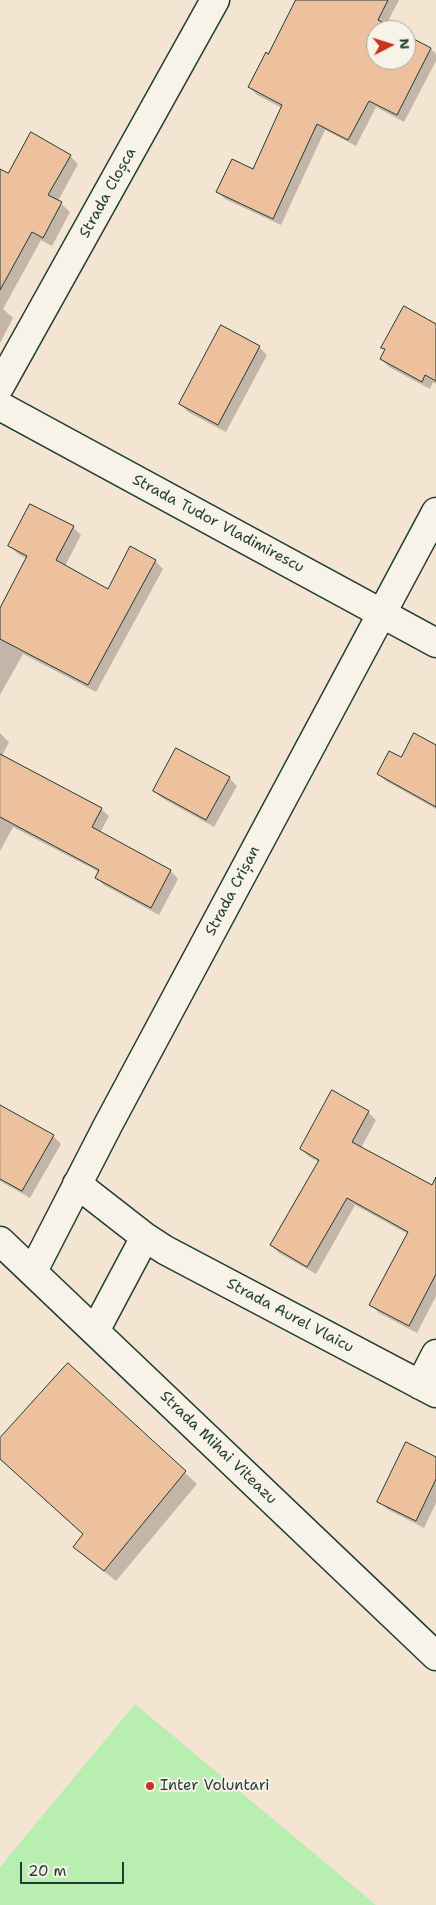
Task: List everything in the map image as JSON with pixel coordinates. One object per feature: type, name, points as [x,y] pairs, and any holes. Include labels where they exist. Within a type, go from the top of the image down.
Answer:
[{"type":"street","name":"Strada Cloșca","points":[[0,386],[215,0]]},
{"type":"street","name":"Strada Tudor Vladimirescu","points":[[0,406],[436,643]]},
{"type":"street","name":"Strada Crișan","points":[[33,1272],[77,1184],[436,512]]},
{"type":"street","name":"Strada Aurel Vlaicu","points":[[77,1184],[145,1237],[165,1250],[428,1389]]},
{"type":"street","points":[[95,1331],[145,1237]]},
{"type":"street","name":"Strada Mihai Viteazu","points":[[0,1241],[436,1656]]},
{"type":"street","points":[[428,1389],[436,1354]]},
{"type":"green space","name":"Inter Voluntari","points":[[135,1704],[376,1905],[0,1905],[0,1867]]},
{"type":"building","points":[[296,0],[388,0],[378,20],[366,20],[366,70],[416,70],[416,40],[431,48],[397,115],[369,101],[348,140],[317,124],[273,219],[216,192],[232,159],[253,169],[282,105],[248,87],[266,52],[268,54]]},
{"type":"building","points":[[31,132],[71,155],[48,195],[62,202],[43,238],[32,232],[0,290],[0,169],[8,173]]},
{"type":"building","points":[[404,306],[436,324],[436,381],[425,375],[422,382],[380,359],[385,349],[381,348]]},
{"type":"building","points":[[221,325],[260,346],[218,425],[179,404]]},
{"type":"building","points":[[30,504],[74,526],[56,560],[108,589],[130,546],[156,560],[88,685],[0,639],[0,608],[27,556],[8,546]]},
{"type":"building","points":[[414,733],[436,745],[436,807],[377,774],[389,751],[401,757]]},
{"type":"building","points":[[176,748],[230,777],[206,820],[153,791]]},
{"type":"building","points":[[0,754],[102,808],[92,827],[171,870],[151,908],[95,878],[99,870],[0,817]]},
{"type":"building","points":[[332,1090],[369,1111],[352,1142],[432,1185],[436,1177],[436,1274],[409,1326],[369,1305],[408,1232],[347,1198],[307,1267],[270,1245],[319,1160],[300,1149]]},
{"type":"building","points":[[0,1105],[54,1135],[22,1191],[0,1179]]},
{"type":"building","points":[[68,1363],[186,1471],[104,1571],[73,1547],[83,1534],[0,1459],[0,1438]]},
{"type":"building","points":[[406,1442],[436,1457],[436,1479],[416,1521],[377,1502]]},
{"type":"place","name":"Inter Voluntari","points":[[150,1786]]}]
